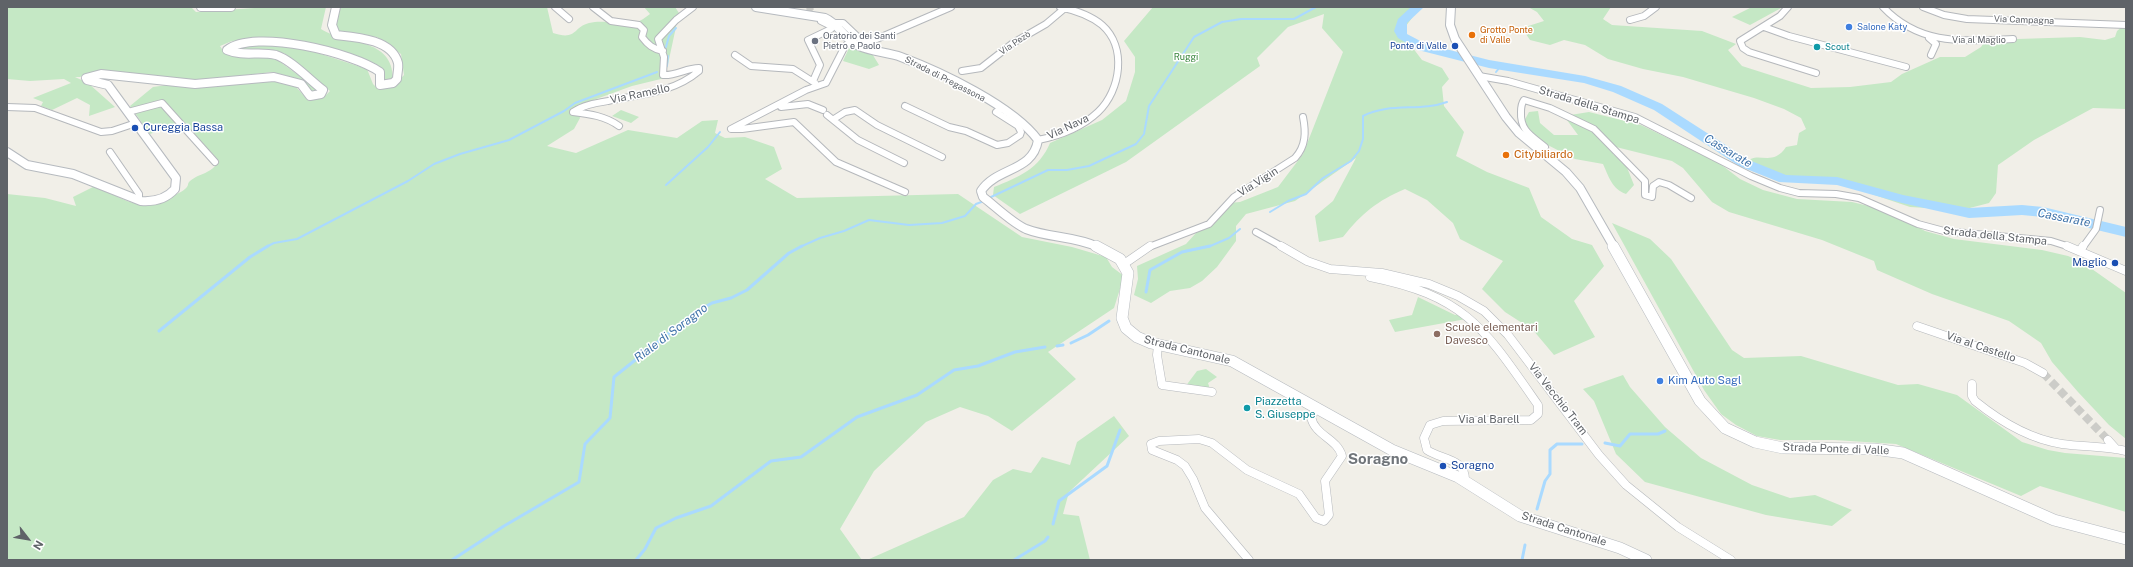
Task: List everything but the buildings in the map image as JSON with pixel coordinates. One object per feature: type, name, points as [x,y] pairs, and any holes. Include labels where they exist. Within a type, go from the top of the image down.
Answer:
[{"type":"street","points":[[201,7],[231,7]]},
{"type":"street","points":[[7,152],[28,165],[73,174],[139,200],[147,202],[161,198],[173,191],[177,183],[176,178],[108,85],[87,80],[86,78],[101,74],[200,84],[274,77],[298,83],[312,97],[323,93],[320,88],[281,57],[227,50],[230,46],[239,43],[284,42],[299,44],[374,67],[380,72],[380,85],[394,83],[397,79],[398,70],[394,56],[376,41],[336,35],[332,26],[336,7]]},
{"type":"street","points":[[555,7],[569,20]]},
{"type":"street","points":[[593,7],[611,21],[639,25],[644,30],[642,37],[645,42],[653,48],[663,51]]},
{"type":"street","name":"Via Ramello","points":[[619,126],[611,120],[593,114],[573,112],[578,108],[594,103],[624,99],[666,90],[678,85],[700,70],[699,68],[692,67],[672,75],[663,75],[664,57],[659,36],[692,7]]},
{"type":"street","points":[[756,7],[805,12],[822,17],[836,23],[844,24],[860,41],[869,42],[951,7]]},
{"type":"street","name":"Via Pezò","points":[[962,70],[981,68],[1014,43],[1046,24],[1062,7]]},
{"type":"street","name":"Via Nava","points":[[1038,140],[1057,134],[1092,117],[1104,105],[1118,78],[1119,70],[1116,49],[1109,33],[1095,20],[1062,7]]},
{"type":"street","name":"Strada Ponte di Valle","points":[[1451,7],[1451,29],[1471,64],[1515,128],[1569,174],[1580,188],[1700,400],[1711,415],[1725,428],[1745,439],[1779,447],[1874,449],[1904,453],[2054,520],[2126,539]]},
{"type":"street","points":[[1630,20],[1644,16],[1656,7]]},
{"type":"street","points":[[1788,7],[1780,16],[1764,27],[1740,40],[1744,49],[1816,73]]},
{"type":"street","name":"Via al Maglio","points":[[1883,7],[1898,22],[1919,34],[1954,40],[2013,40]]},
{"type":"street","name":"Via Campagna","points":[[1923,7],[1944,15],[1967,19],[2126,24]]},
{"type":"street","points":[[805,12],[824,22],[831,29],[828,32],[809,38],[820,65],[813,81]]},
{"type":"street","name":"Strada di Pregassona","points":[[836,23],[851,41],[862,47],[891,54],[916,63],[1001,108],[1030,129],[1038,140]]},
{"type":"street","points":[[1764,27],[1789,36],[1906,67]]},
{"type":"street","points":[[1919,34],[1935,43],[1931,55]]},
{"type":"street","points":[[851,41],[845,46],[829,79],[775,108],[731,129],[737,130],[772,123],[794,122],[798,124],[836,162],[905,192]]},
{"type":"street","points":[[735,55],[750,66],[793,69],[813,81],[818,86]]},
{"type":"street","name":"Strada della Stampa","points":[[1479,76],[1514,83],[1635,117],[1751,176],[1786,190],[1808,194],[1836,194],[1859,198],[1918,224],[1944,231],[2051,241],[2080,251],[2126,271]]},
{"type":"street","name":"Strada Ponte di Valle","points":[[1541,151],[1545,147],[1527,135],[1522,127],[1520,116],[1522,102],[1524,100],[1550,108],[1598,132],[1644,181],[1645,195],[1648,197],[1652,197],[1652,188],[1659,182],[1669,185],[1691,198]]},
{"type":"street","points":[[128,112],[162,103],[215,162]]},
{"type":"street","points":[[775,108],[800,103],[818,107],[858,140],[904,163]]},
{"type":"street","name":"Strada di Pregassona","points":[[905,106],[949,127],[966,131],[1000,145],[1008,143],[1022,132],[1018,126],[996,112],[1001,108]]},
{"type":"street","points":[[7,107],[35,108],[101,132],[112,131],[136,123]]},
{"type":"street","points":[[834,119],[845,112],[855,110],[878,126],[942,157]]},
{"type":"street","name":"Via Vigìn","points":[[1124,264],[1151,246],[1210,224],[1234,197],[1295,158],[1302,149],[1306,135],[1303,117]]},
{"type":"street","points":[[1038,140],[1037,149],[1030,158],[986,184],[981,191],[986,200],[1024,228],[1040,233],[1086,241],[1109,253],[1124,264]]},
{"type":"street","points":[[110,152],[139,194],[139,200]]},
{"type":"street","points":[[2080,251],[2096,229],[2100,210]]},
{"type":"street","name":"Via Vecchio Tram","points":[[1256,232],[1310,262],[1341,271],[1369,271],[1419,281],[1444,289],[1484,311],[1508,335],[1574,418],[1600,456],[1624,483],[1686,533],[1731,560]]},
{"type":"street","name":"Strada Cantonale","points":[[1124,264],[1128,273],[1121,313],[1124,325],[1137,337],[1158,345],[1232,360],[1398,453],[1465,481],[1529,520],[1608,544],[1646,560]]},
{"type":"street","name":"Via al Barell","points":[[1341,271],[1381,279],[1417,289],[1445,302],[1465,315],[1489,336],[1538,405],[1538,414],[1531,420],[1443,421],[1430,425],[1424,438],[1427,450],[1434,455],[1462,466],[1466,472],[1465,481]]},
{"type":"street","name":"Via al Castello","points":[[1917,326],[2025,363],[2043,373]]},
{"type":"street","points":[[1158,345],[1156,351],[1162,385],[1174,388],[1212,392]]},
{"type":"street","points":[[1972,384],[1972,396],[1975,401],[2002,421],[2027,435],[2042,441],[2126,451]]},
{"type":"street","points":[[1249,560],[1206,508],[1193,479],[1185,466],[1177,460],[1152,450],[1151,444],[1159,441],[1200,439],[1212,443],[1247,470],[1299,494],[1316,518],[1324,521],[1328,515],[1325,481],[1342,456],[1338,446],[1313,425],[1311,417],[1316,408]]},
{"type":"street","points":[[2108,440],[2116,449]]},
{"type":"green space","points":[[7,7],[191,7],[196,12],[269,7],[326,7],[321,29],[331,34],[366,44],[377,49],[385,56],[391,65],[393,79],[389,82],[383,80],[381,68],[375,64],[284,38],[232,41],[220,46],[224,52],[272,56],[316,88],[318,92],[314,93],[299,79],[272,72],[204,80],[91,72],[80,77],[75,77],[88,83],[115,107],[89,116],[90,105],[77,98],[52,110],[41,106],[43,102],[33,98],[71,83],[64,79],[30,81],[7,79]]},
{"type":"green space","points":[[341,7],[547,7],[553,33],[566,35],[571,34],[580,27],[589,23],[633,23],[650,14],[644,7],[675,7],[679,13],[665,78],[632,86],[577,106],[580,118],[574,129],[547,146],[576,153],[628,130],[677,138],[702,121],[718,120],[715,133],[725,138],[745,137],[774,147],[782,169],[765,179],[797,198],[958,194],[1022,237],[1072,247],[1106,257],[1112,267],[1124,276],[1114,308],[1048,352],[1076,379],[1012,431],[988,416],[960,407],[926,422],[874,471],[840,529],[862,560],[7,560],[7,194],[45,198],[76,206],[73,197],[97,185],[123,200],[139,204],[147,204],[157,202],[178,193],[187,187],[190,181],[194,178],[216,166],[219,161],[183,121],[150,134],[130,106],[153,87],[174,84],[265,78],[296,87],[307,99],[323,98],[330,91],[284,53],[233,49],[281,41],[367,69],[373,84],[377,88],[394,86],[404,75],[401,54],[377,37],[342,33],[334,28]]},
{"type":"green space","name":"Ruggi","points":[[1153,7],[1420,7],[1406,26],[1406,39],[1422,60],[1442,68],[1449,79],[1442,87],[1444,106],[1464,132],[1456,156],[1487,172],[1529,188],[1541,217],[1572,239],[1592,245],[1604,266],[1574,301],[1595,337],[1554,355],[1533,330],[1505,312],[1482,289],[1503,261],[1460,239],[1453,223],[1427,200],[1405,189],[1386,198],[1371,208],[1343,237],[1319,242],[1315,216],[1333,201],[1356,158],[1295,201],[1246,214],[1236,226],[1236,241],[1217,267],[1202,281],[1190,288],[1170,291],[1151,303],[1134,295],[1138,279],[1137,266],[1186,244],[1214,213],[1229,203],[1240,202],[1278,187],[1303,154],[1343,52],[1322,28],[1324,14],[1288,27],[1257,58],[1260,66],[1126,162],[1020,214],[993,195],[994,187],[1020,176],[1034,166],[1050,143],[1102,120],[1126,101],[1135,72],[1135,57],[1124,41]]},
{"type":"green space","points":[[1528,7],[1611,7],[1603,19],[1612,25],[1702,31],[1736,44],[1728,50],[1742,66],[1811,88],[1850,87],[1891,82],[1902,74],[1940,57],[1965,57],[1981,47],[1986,40],[2080,37],[2105,40],[2115,37],[2117,31],[2123,26],[2126,26],[2126,109],[2093,108],[2034,140],[1998,165],[1996,193],[1989,203],[1962,210],[1910,207],[1842,184],[1796,180],[1747,162],[1755,158],[1775,157],[1786,147],[1797,145],[1799,133],[1806,129],[1801,118],[1784,109],[1754,98],[1683,77],[1643,69],[1608,59],[1585,45],[1564,40],[1550,45],[1530,40],[1522,28],[1544,21],[1537,12]]},
{"type":"green space","points":[[1752,7],[1783,7],[1750,25],[1732,17]]},
{"type":"green space","points":[[852,47],[871,52],[879,65],[869,69],[843,61],[849,48]]},
{"type":"green space","points":[[621,110],[639,117],[631,123],[612,116]]},
{"type":"green space","points":[[1538,111],[1540,123],[1554,135],[1578,135],[1564,116],[1589,112],[1641,125],[1719,163],[1740,179],[1763,190],[1797,199],[1852,202],[1889,211],[1925,231],[1954,239],[2042,250],[2068,256],[2082,262],[2126,293],[2126,439],[2109,425],[2078,392],[2052,362],[2041,343],[2009,321],[1932,294],[1877,270],[1874,261],[1822,240],[1729,212],[1712,202],[1683,168],[1672,161],[1616,147],[1613,154],[1626,165],[1634,185],[1626,194],[1621,192],[1614,186],[1603,164],[1575,159],[1536,139],[1523,123],[1529,112]]},
{"type":"green space","points":[[1612,223],[1650,239],[1671,259],[1732,350],[1744,358],[1801,356],[1898,385],[1918,384],[1957,395],[2022,442],[2048,450],[2065,453],[2126,458],[2126,512],[2040,486],[2021,496],[1896,444],[1834,440],[1780,440],[1757,436],[1736,425],[1721,414],[1704,390]]},
{"type":"green space","points":[[1418,297],[1455,315],[1458,314],[1466,319],[1395,332],[1389,320],[1412,315]]},
{"type":"green space","points":[[1206,369],[1217,377],[1208,383],[1211,392],[1185,387],[1197,371]]},
{"type":"green space","points":[[1623,375],[1630,387],[1665,427],[1701,458],[1752,485],[1790,498],[1815,495],[1852,510],[1832,526],[1766,515],[1645,482],[1616,454],[1594,401],[1583,389]]},
{"type":"green space","points":[[1114,416],[1129,436],[1069,492],[1063,514],[1079,516],[1090,560],[867,560],[964,517],[993,480],[1013,469],[1031,473],[1042,457],[1070,465],[1077,442]]},
{"type":"waterway","name":"Riale di Soragno","points":[[989,198],[1048,170],[1067,170],[1089,166],[1136,144],[1144,134],[1149,106],[1194,37],[1222,22],[1241,19],[1294,19],[1316,7]]},
{"type":"waterway","name":"Cassarate","points":[[1418,7],[1404,19],[1401,23],[1400,31],[1402,36],[1422,47],[1489,64],[1585,80],[1617,89],[1658,107],[1744,163],[1784,179],[1837,181],[1902,199],[1969,213],[2022,210],[2043,212],[2070,217],[2126,232]]},
{"type":"waterway","points":[[666,47],[669,36],[676,28]]},
{"type":"waterway","points":[[667,66],[668,56]]},
{"type":"waterway","name":"Cassarate","points":[[1496,72],[1500,67]]},
{"type":"waterway","points":[[268,246],[274,243],[297,239],[408,181],[434,164],[460,154],[509,140],[564,111],[575,103],[657,72]]},
{"type":"waterway","points":[[1270,212],[1288,201],[1306,194],[1323,178],[1351,161],[1359,151],[1363,139],[1363,116],[1384,109],[1437,105],[1447,102]]},
{"type":"waterway","points":[[666,185],[708,147],[720,132]]},
{"type":"waterway","name":"Riale di Soragno","points":[[801,247],[869,220],[909,225],[942,223],[965,216],[976,204],[984,201]]},
{"type":"waterway","points":[[1208,247],[1229,238],[1240,229]]},
{"type":"waterway","points":[[159,331],[250,257],[268,246]]},
{"type":"waterway","points":[[1146,292],[1150,270],[1182,252],[1210,246]]},
{"type":"waterway","name":"Riale di Soragno","points":[[452,560],[504,526],[579,482],[585,444],[610,418],[614,377],[693,314],[712,303],[731,298],[747,290],[789,253],[801,247]]},
{"type":"waterway","points":[[1071,343],[1088,335],[1109,321]]},
{"type":"waterway","points":[[1057,346],[1063,345]]},
{"type":"waterway","points":[[636,560],[645,549],[656,528],[676,518],[711,506],[771,461],[801,457],[857,417],[917,395],[954,370],[978,366],[1015,352],[1045,347]]},
{"type":"waterway","points":[[1053,524],[1059,501],[1107,466],[1120,430]]},
{"type":"waterway","points":[[1605,443],[1620,446],[1630,434],[1658,434],[1665,431]]},
{"type":"waterway","points":[[1537,509],[1545,481],[1550,474],[1550,450],[1557,444],[1582,444]]},
{"type":"waterway","points":[[1014,560],[1045,541],[1048,537]]},
{"type":"waterway","points":[[1522,560],[1525,545]]},
{"type":"tunnel","points":[[808,11],[812,7]]},
{"type":"tunnel","points":[[2043,373],[2108,440]]},
{"type":"place","name":"Salone Katy","points":[[1849,27]]},
{"type":"place","name":"Grotto Ponte di Valle","points":[[1472,35]]},
{"type":"place","name":"Oratorio dei Santi Pietro e Paolo","points":[[815,41]]},
{"type":"place","name":"Ponte di Valle","points":[[1455,46]]},
{"type":"place","name":"Scout","points":[[1817,47]]},
{"type":"place","name":"Cureggia Bassa","points":[[135,128]]},
{"type":"place","name":"Citybiliardo","points":[[1506,155]]},
{"type":"place","name":"Maglio","points":[[2115,263]]},
{"type":"place","name":"Scuole elementari Davesco","points":[[1437,334]]},
{"type":"place","name":"Kim Auto Sagl","points":[[1660,381]]},
{"type":"place","name":"Piazzetta S. Giuseppe","points":[[1247,408]]},
{"type":"place","name":"Soragno","points":[[1443,466]]},
{"type":"district","name":"Soragno","points":[[1378,459]]}]
